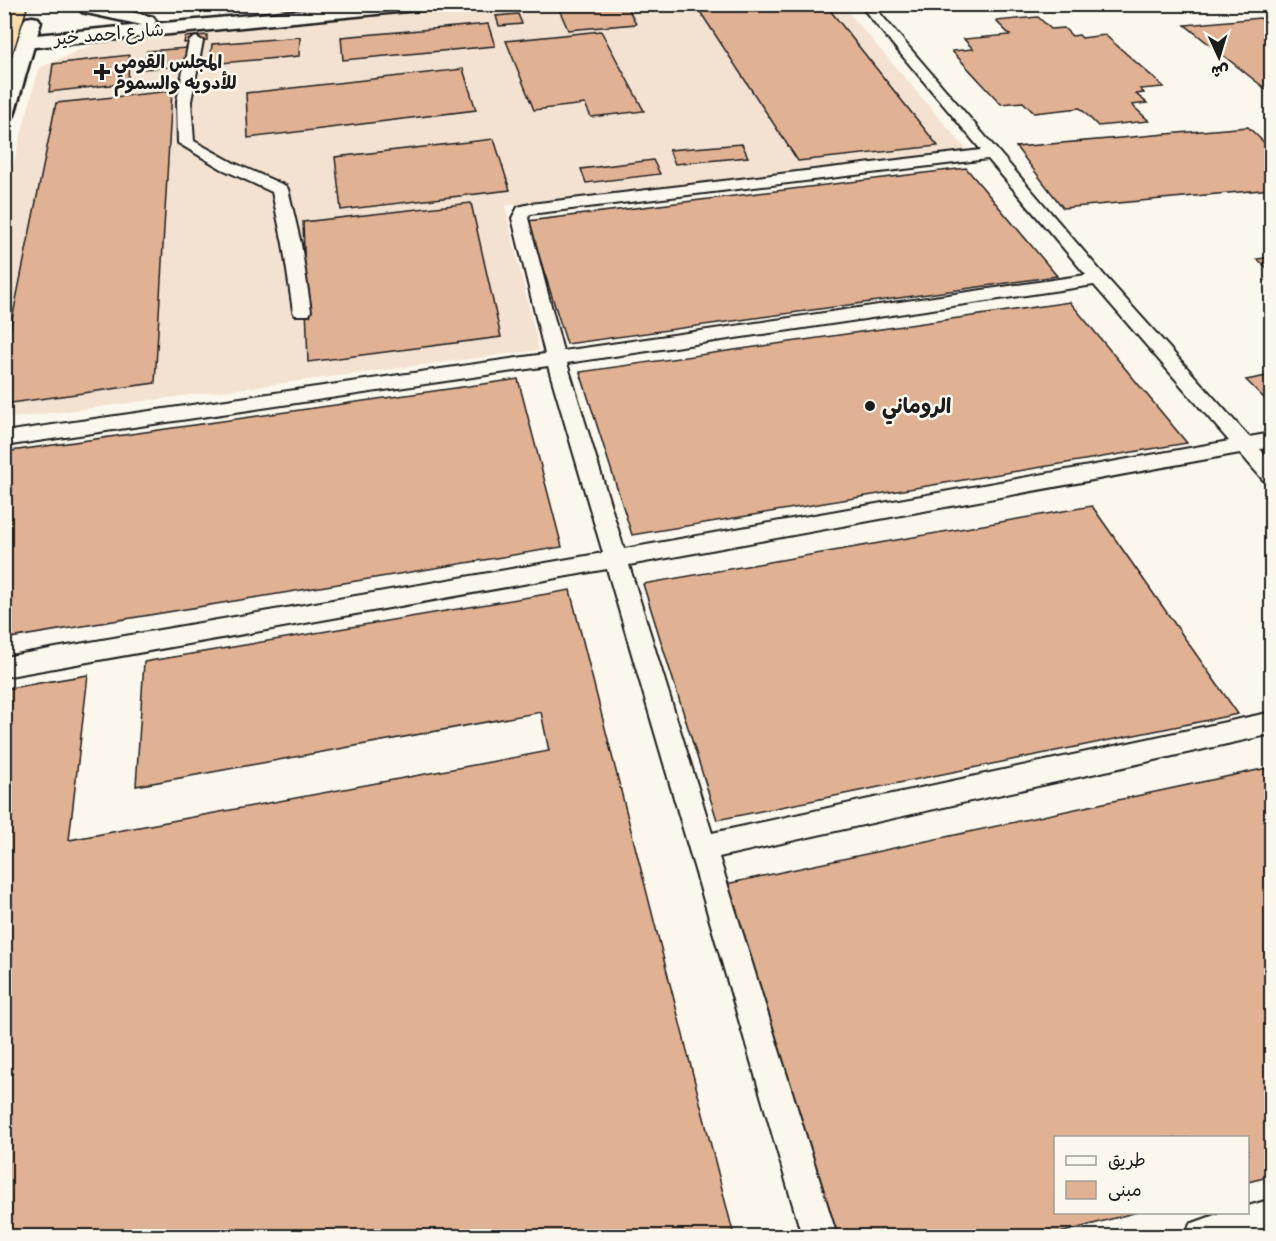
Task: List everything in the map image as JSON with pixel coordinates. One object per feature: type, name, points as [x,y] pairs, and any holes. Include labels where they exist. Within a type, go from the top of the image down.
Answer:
[{"type":"main road","points":[[4,115],[17,35],[16,4]]},
{"type":"main road","points":[[86,4],[88,8],[126,18],[149,21]]},
{"type":"main road","name":"شارع احمد خير","points":[[17,35],[331,4]]},
{"type":"main road","name":"شارع احمد خير","points":[[17,35],[196,35],[429,4]]},
{"type":"lane","points":[[865,4],[1098,279],[1272,476]]},
{"type":"lane","points":[[196,35],[184,101],[186,143],[228,166],[280,189],[292,244],[302,311]]},
{"type":"lane","points":[[819,1236],[556,360],[520,218],[524,211],[990,153]]},
{"type":"lane","points":[[4,439],[1098,279]]},
{"type":"lane","points":[[4,667],[616,560],[1272,440]]},
{"type":"lane","points":[[702,848],[1272,723]]},
{"type":"lane","points":[[1202,1236],[1272,1216]]},
{"type":"shaded area","points":[[492,5],[842,5],[968,151],[505,206],[539,350],[5,419],[5,195],[39,68],[84,48],[119,39]]},
{"type":"building","points":[[626,4],[636,24],[568,30],[559,9]]},
{"type":"building","points":[[695,4],[825,4],[938,146],[798,161]]},
{"type":"building","points":[[518,14],[522,24],[499,26],[496,16]]},
{"type":"building","points":[[1038,17],[1051,29],[1064,28],[1072,36],[1079,35],[1082,38],[1105,35],[1164,87],[1140,89],[1144,93],[1136,94],[1147,103],[1132,105],[1149,121],[1098,126],[1080,108],[1034,113],[1023,102],[1001,104],[952,51],[973,49],[964,39],[1010,35],[996,21]]},
{"type":"building","points":[[1260,18],[1272,26],[1272,94],[1185,25]]},
{"type":"building","points":[[488,24],[495,46],[343,60],[341,37]]},
{"type":"building","points":[[601,31],[644,111],[591,117],[585,104],[534,110],[506,41]]},
{"type":"building","points":[[207,35],[207,40],[184,43],[185,37]]},
{"type":"building","points":[[300,37],[299,56],[210,64],[212,44]]},
{"type":"building","points":[[187,48],[184,66],[143,69],[147,51]]},
{"type":"building","points":[[129,55],[128,83],[49,92],[53,64]]},
{"type":"building","points":[[463,69],[476,110],[248,138],[246,93]]},
{"type":"building","points":[[172,91],[155,383],[4,404],[4,359],[56,103]]},
{"type":"building","points":[[1248,127],[1272,150],[1272,189],[1063,208],[1016,147]]},
{"type":"building","points":[[494,139],[510,190],[341,210],[335,157]]},
{"type":"building","points":[[742,144],[748,157],[675,164],[669,150]]},
{"type":"building","points":[[653,160],[660,174],[586,183],[581,169]]},
{"type":"building","points":[[966,168],[1057,276],[567,344],[528,221]]},
{"type":"building","points":[[471,203],[501,337],[308,362],[303,222]]},
{"type":"building","points":[[1272,257],[1272,272],[1257,259]]},
{"type":"building","points":[[1070,302],[1187,443],[632,535],[580,372]]},
{"type":"building","points":[[1272,375],[1272,406],[1246,380]]},
{"type":"building","points":[[518,379],[562,547],[4,639],[4,452]]},
{"type":"building","points":[[1092,506],[1238,714],[717,820],[643,584]]},
{"type":"building","points":[[570,590],[734,1236],[4,1236],[4,689],[88,675],[69,840],[549,751],[541,712],[136,786],[144,662]]},
{"type":"building","points":[[1272,767],[1272,1176],[1249,1182],[1249,1136],[1054,1136],[1054,1214],[1130,1214],[1049,1236],[835,1236],[726,884]]},
{"type":"place","name":"المجلس القومي للأدويه والسموم","points":[[102,72]]},
{"type":"place","name":"الروماني","points":[[870,406]]}]
